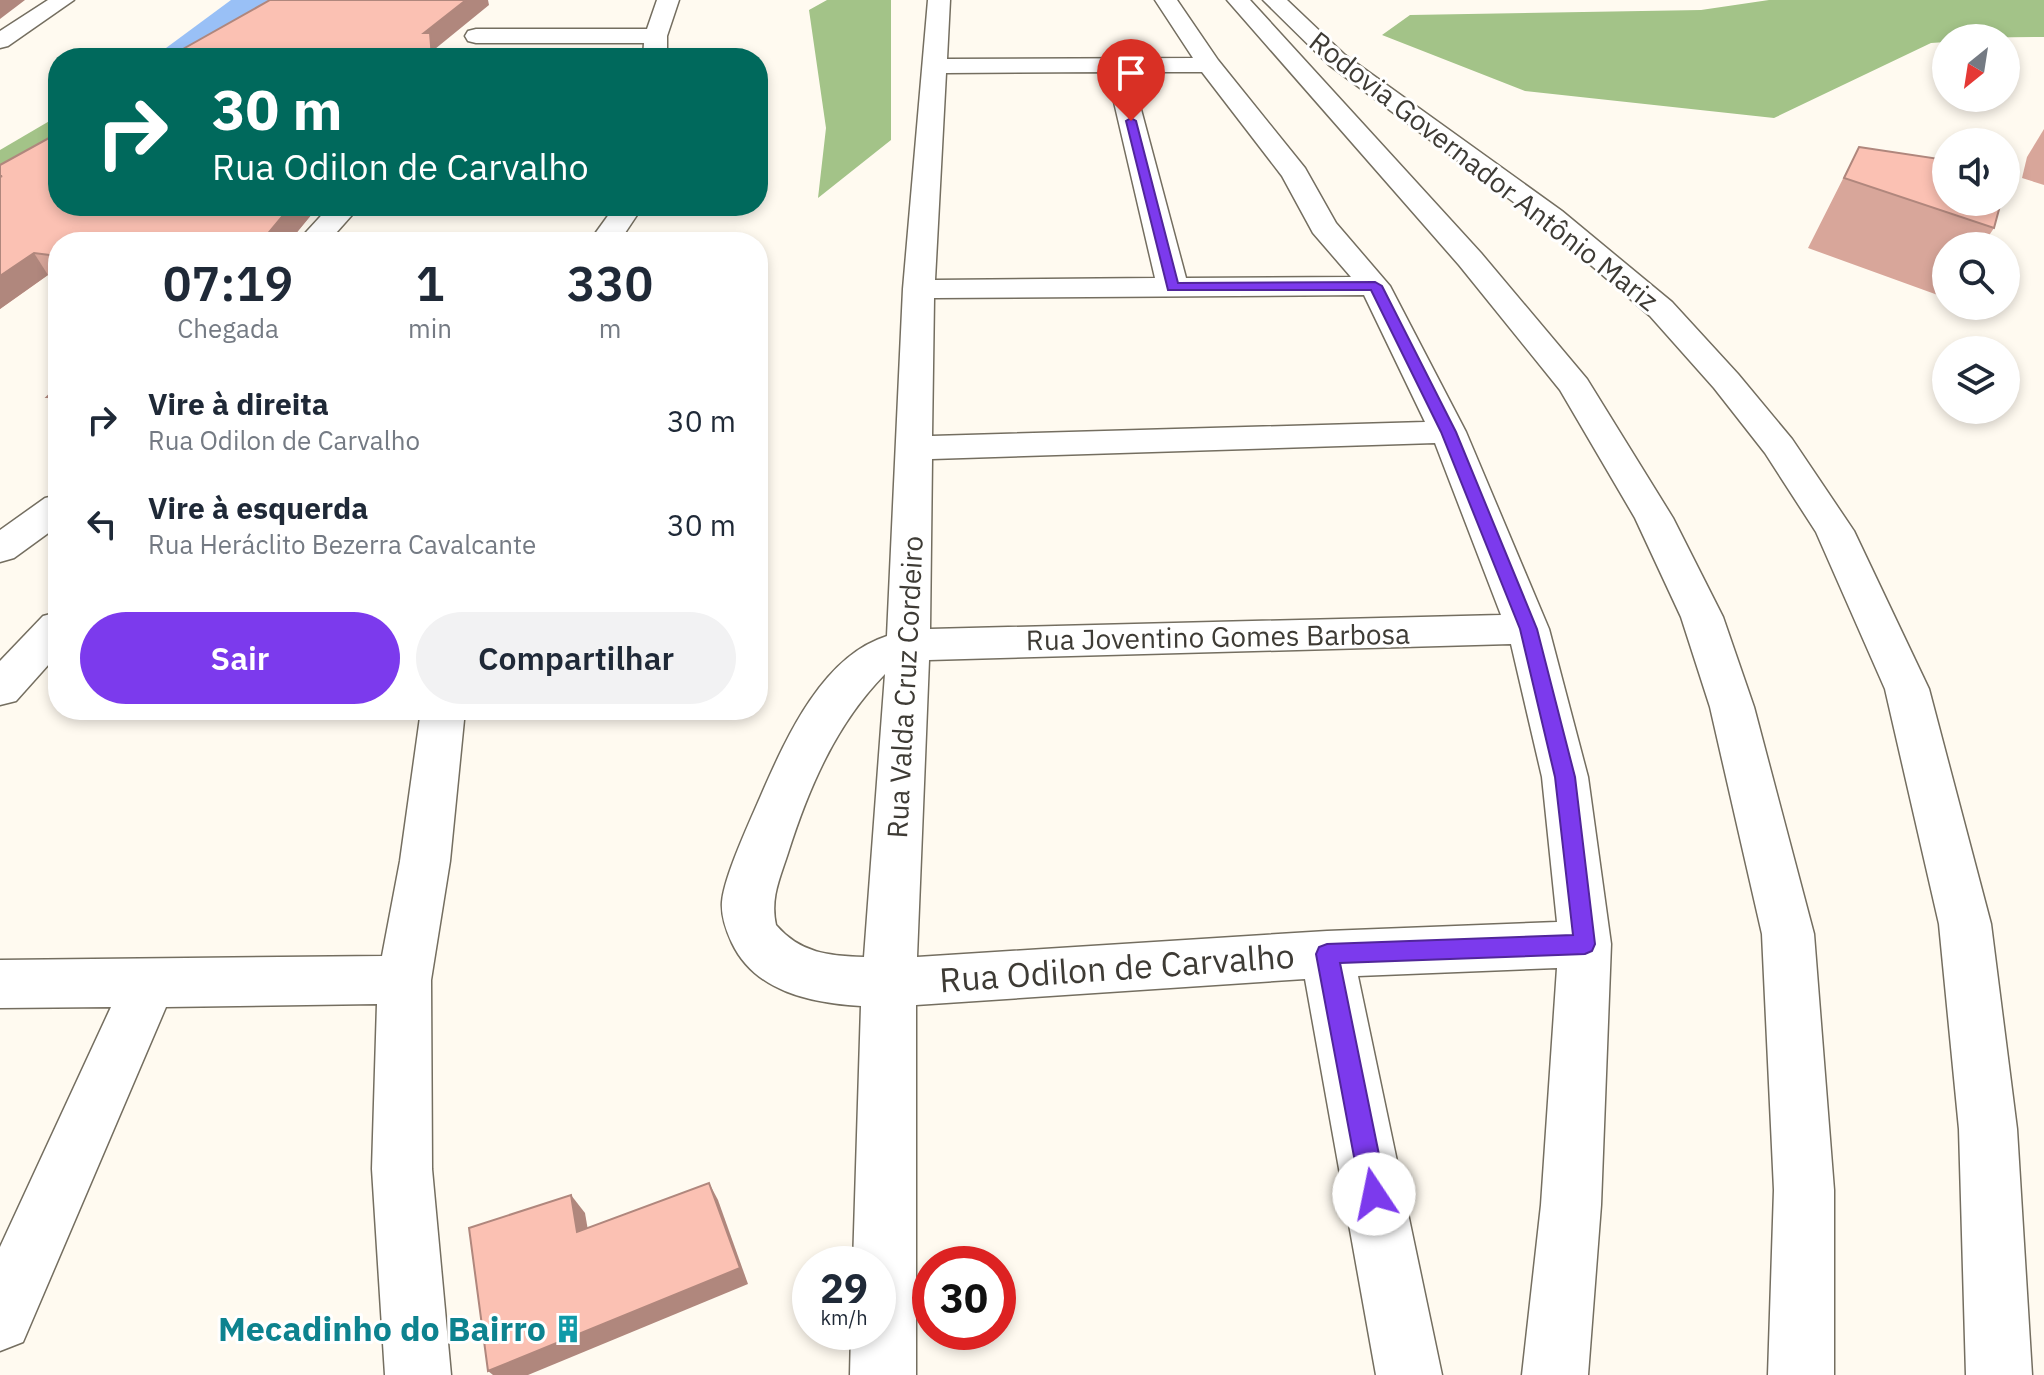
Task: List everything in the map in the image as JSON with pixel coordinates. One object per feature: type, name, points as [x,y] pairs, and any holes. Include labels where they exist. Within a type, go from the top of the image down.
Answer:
[{"type":"main road","points":[[0,41],[63,0]]},
{"type":"main road","points":[[477,37],[656,47],[668,0]]},
{"type":"main road","name":"Rua Valda Cruz Cordeiro","points":[[883,1375],[889,983],[908,645],[919,289],[939,0]]},
{"type":"main road","points":[[1166,0],[1209,65],[1295,174],[1323,227],[1375,286],[1448,432],[1528,629],[1565,777],[1585,944],[1571,1205],[1555,1375]]},
{"type":"main road","name":"Rodovia Governador Antônio Mariz","points":[[1238,0],[1470,259],[1575,386],[1654,518],[1702,617],[1732,707],[1788,934],[1804,1190],[1801,1375]]},
{"type":"main road","name":"Rodovia Governador Antônio Mariz","points":[[1274,0],[1337,60],[1552,217],[1661,309],[1726,381],[1779,447],[1835,531],[1907,689],[1965,924],[1988,1129],[1999,1375]]},
{"type":"main road","points":[[1291,0],[1332,45],[1337,60]]},
{"type":"main road","points":[[933,66],[1209,65]]},
{"type":"main road","points":[[1117,66],[1173,287]]},
{"type":"main road","points":[[321,232],[337,216]]},
{"type":"main road","points":[[919,289],[1375,286]]},
{"type":"main road","points":[[916,448],[1448,432]]},
{"type":"main road","points":[[0,549],[48,514]]},
{"type":"main road","name":"Rua Joventino Gomes Barbosa","points":[[908,645],[1528,629]]},
{"type":"main road","points":[[0,689],[48,638]]},
{"type":"main road","name":"Rua Odilon de Carvalho","points":[[908,645],[872,661],[832,708],[790,785],[748,899],[750,923],[756,940],[780,964],[821,978],[889,983],[1327,954],[1585,944]]},
{"type":"main road","points":[[418,1375],[402,1169],[404,980],[425,861],[442,720]]},
{"type":"main road","points":[[1327,954],[1409,1375]]},
{"type":"main road","points":[[0,984],[404,980]]},
{"type":"main road","points":[[0,1319],[149,983]]},
{"type":"green space","points":[[242,0],[303,0],[231,48],[170,48],[214,30],[203,24],[211,18],[221,18]]},
{"type":"green space","points":[[827,0],[891,0],[891,140],[818,198],[826,128],[809,10]]},
{"type":"green space","points":[[1769,0],[2044,0],[2044,37],[2020,37],[2020,24],[1932,24],[1932,43],[1774,118],[1525,91],[1382,35],[1410,15],[1701,10]]},
{"type":"green space","points":[[48,122],[48,161],[0,193],[0,150]]},
{"type":"building","points":[[270,0],[466,0],[424,33],[430,33],[431,48],[185,48]]},
{"type":"building","points":[[48,139],[48,216],[283,216],[269,232],[48,232],[48,255],[34,253],[0,276],[0,165]]},
{"type":"building","points":[[1859,147],[1932,158],[1932,207],[1844,178]]},
{"type":"building","points":[[1958,216],[1997,216],[1994,228]]},
{"type":"building","name":"Mecadinho do Bairro","points":[[709,1183],[740,1268],[488,1371],[469,1228],[571,1195],[577,1232]]},
{"type":"waterway","points":[[196,48],[259,0]]},
{"type":"place","name":"Mecadinho do Bairro","points":[[568,1329]]},
{"type":"route","points":[[1131,121],[1173,287],[1375,286],[1448,432],[1528,629],[1565,777],[1585,944],[1327,954],[1374,1194]]}]
